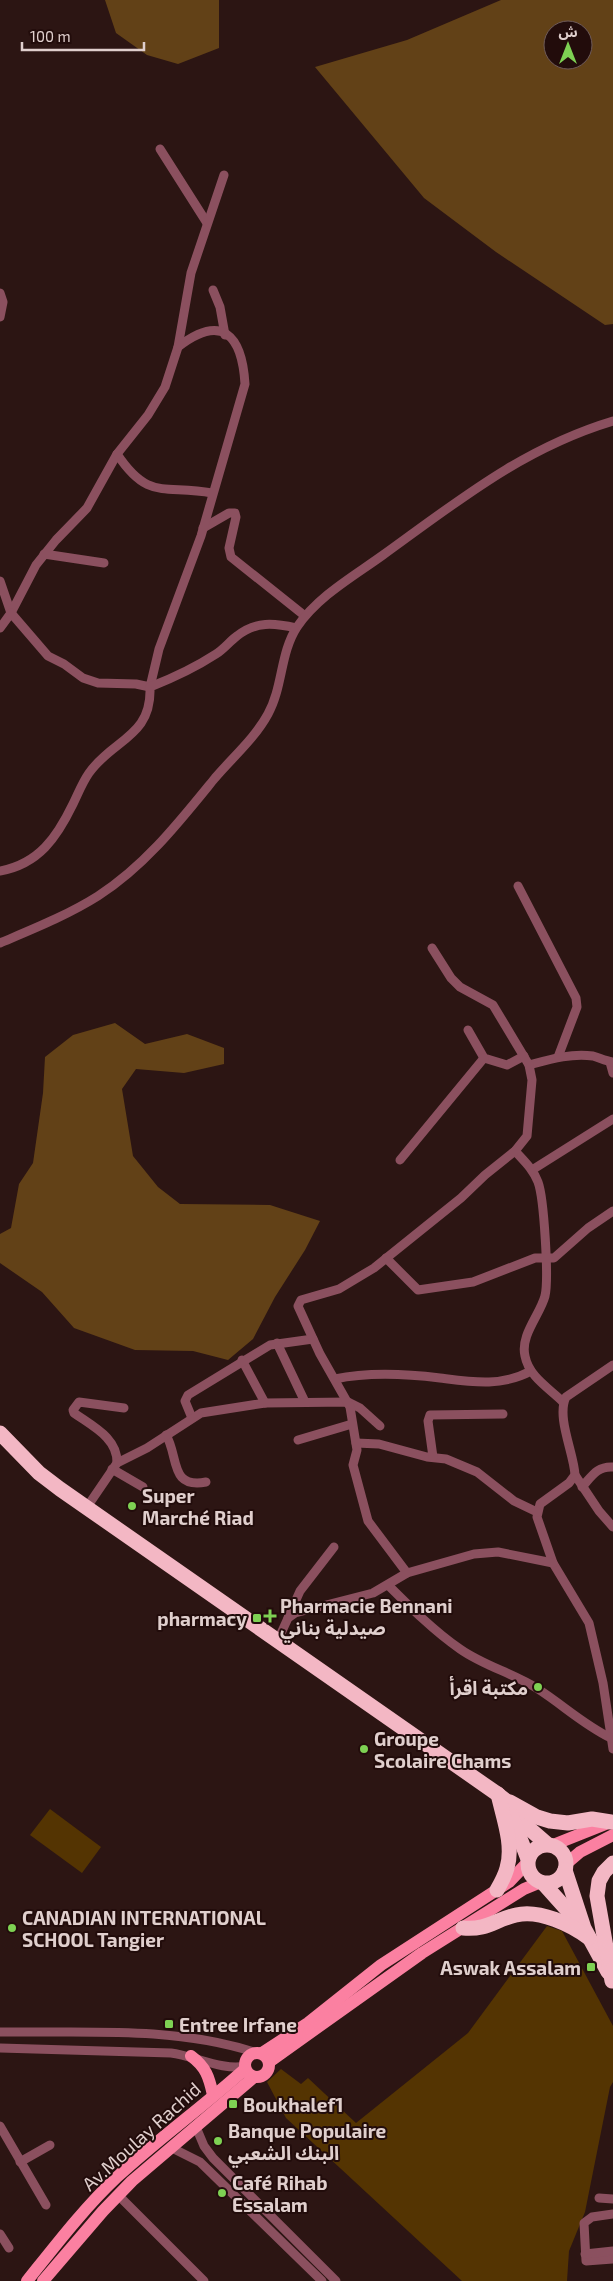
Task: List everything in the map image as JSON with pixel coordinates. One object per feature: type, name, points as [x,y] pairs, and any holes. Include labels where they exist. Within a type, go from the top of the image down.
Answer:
[{"type":"highway","points":[[0,1433],[39,1473],[501,1797],[537,1817],[550,1821],[568,1823],[592,1819],[612,1826]]},
{"type":"highway","points":[[501,1797],[524,1824],[563,1853],[586,1933]]},
{"type":"highway","points":[[501,1797],[510,1813],[528,1861],[529,1872],[542,1882],[586,1933],[613,1982]]},
{"type":"highway","points":[[498,1890],[508,1867],[509,1851],[501,1797]]},
{"type":"highway","points":[[528,1861],[535,1848],[550,1845]]},
{"type":"highway","points":[[613,1863],[604,1872],[599,1881],[596,1896],[613,1982]]},
{"type":"highway","points":[[542,1882],[558,1880],[566,1867]]},
{"type":"highway","points":[[463,1928],[481,1928],[517,1914],[528,1914],[566,1923],[586,1933]]},
{"type":"main road","points":[[550,1845],[612,1826]]},
{"type":"main road","points":[[566,1867],[580,1852],[612,1826]]},
{"type":"main road","points":[[262,2056],[308,2023],[388,1960],[498,1890],[517,1876],[528,1861]]},
{"type":"main road","points":[[262,2056],[269,2068],[266,2074],[260,2077],[248,2070],[246,2059],[262,2056],[524,1889],[542,1882]]},
{"type":"main road","points":[[191,2056],[201,2063],[207,2071],[213,2095]]},
{"type":"main road","name":"Av.Moulay Rachid","points":[[27,2281],[65,2234],[115,2179],[161,2137],[213,2095],[248,2070]]},
{"type":"main road","name":"Av.Moulay Rachid","points":[[43,2281],[118,2195],[196,2127],[248,2070]]},
{"type":"street","points":[[160,149],[207,223]]},
{"type":"street","points":[[0,628],[11,613],[27,581],[44,554],[87,508],[118,454],[156,404],[173,367],[190,273],[224,175]]},
{"type":"street","points":[[213,290],[225,323],[226,335]]},
{"type":"street","points":[[0,293],[3,302],[0,317]]},
{"type":"street","points":[[0,871],[36,857],[55,838],[88,774],[103,757],[143,722],[151,704],[150,687],[159,649],[203,528],[245,384],[243,364],[239,350],[233,340],[217,330],[208,330],[194,334],[178,347]]},
{"type":"street","points":[[0,943],[96,897],[123,878],[162,842],[259,727],[268,714],[275,696],[287,648],[296,628],[306,616],[340,586],[484,483],[556,441],[613,421]]},
{"type":"street","points":[[118,454],[134,476],[148,486],[161,490],[212,492]]},
{"type":"street","points":[[203,528],[229,513],[235,513],[236,517],[229,548],[231,558],[306,616]]},
{"type":"street","points":[[44,554],[104,563]]},
{"type":"street","points":[[0,581],[11,613],[48,656],[82,678],[98,683],[136,684],[150,687],[171,679],[216,654],[236,636],[253,626],[274,624],[296,628]]},
{"type":"street","points":[[518,886],[576,998],[577,1007],[558,1057]]},
{"type":"street","points":[[407,1573],[368,1521],[353,1465],[357,1450],[348,1402],[313,1339],[299,1309],[300,1301],[348,1285],[386,1258],[461,1198],[485,1175],[515,1151],[529,1131],[532,1080],[529,1065],[493,1005],[460,987],[451,978],[432,948]]},
{"type":"street","points":[[468,1030],[484,1058],[508,1065],[524,1056]]},
{"type":"street","points":[[529,1065],[558,1057],[594,1056],[612,1062],[613,1073]]},
{"type":"street","points":[[400,1160],[484,1058]]},
{"type":"street","points":[[532,1170],[613,1119]]},
{"type":"street","points":[[515,1151],[532,1170],[540,1188],[545,1257],[545,1296],[525,1345],[525,1356],[531,1371],[564,1402]]},
{"type":"street","points":[[386,1258],[415,1288],[423,1290],[473,1282],[535,1258],[554,1258],[588,1228],[613,1211]]},
{"type":"street","points":[[192,1418],[185,1401],[188,1395],[242,1360],[277,1343],[313,1339]]},
{"type":"street","points":[[277,1343],[305,1402]]},
{"type":"street","points":[[242,1360],[265,1403]]},
{"type":"street","points":[[611,1522],[582,1487],[575,1475],[565,1424],[564,1402],[569,1395],[613,1365]]},
{"type":"street","points":[[335,1379],[347,1376],[406,1375],[441,1378],[459,1382],[498,1382],[531,1371]]},
{"type":"street","points":[[87,1507],[115,1466],[118,1454],[114,1444],[74,1413],[74,1410],[79,1402],[124,1408]]},
{"type":"street","points":[[115,1466],[148,1448],[192,1418],[208,1411],[265,1403],[348,1402],[360,1408],[380,1426]]},
{"type":"street","points":[[433,1457],[428,1421],[430,1415],[503,1414]]},
{"type":"street","points":[[298,1440],[352,1424]]},
{"type":"street","points":[[166,1435],[171,1442],[178,1474],[184,1480],[196,1484],[206,1482]]},
{"type":"street","points":[[356,1443],[379,1444],[427,1457],[446,1459],[477,1472],[514,1501],[537,1512]]},
{"type":"street","points":[[115,1466],[143,1487]]},
{"type":"street","points":[[582,1487],[597,1470],[602,1467],[613,1466]]},
{"type":"street","points":[[575,1475],[569,1483],[547,1497],[540,1504],[537,1512],[542,1533],[553,1562],[589,1623],[603,1684],[613,1749]]},
{"type":"street","points":[[278,1640],[300,1591],[334,1547]]},
{"type":"street","points":[[288,1618],[302,1610],[366,1596],[407,1573],[439,1562],[487,1552],[553,1562]]},
{"type":"street","points":[[388,1585],[459,1649],[484,1663],[518,1677],[592,1729],[611,1738]]},
{"type":"street","points":[[0,2032],[173,2035],[222,2043],[262,2056]]},
{"type":"street","points":[[0,2048],[146,2052],[191,2056],[227,2067],[248,2070]]},
{"type":"street","points":[[0,2126],[46,2205]]},
{"type":"street","points":[[196,2127],[204,2146],[213,2158],[336,2281]]},
{"type":"street","points":[[20,2162],[50,2145]]},
{"type":"street","points":[[172,2148],[200,2162],[322,2281]]},
{"type":"street","points":[[118,2195],[204,2281]]},
{"type":"street","points":[[598,2198],[613,2199]]},
{"type":"street","points":[[613,2214],[592,2217],[584,2223],[585,2254],[588,2262],[613,2259]]},
{"type":"street","points":[[0,2234],[9,2248]]},
{"type":"street","points":[[585,2254],[613,2251]]},
{"type":"shaded area","points":[[105,0],[219,0],[219,48],[178,64],[147,55],[116,33]]},
{"type":"shaded area","points":[[501,0],[613,0],[613,324],[605,325],[496,252],[424,198],[315,67],[407,40]]},
{"type":"shaded area","points":[[115,1023],[145,1044],[187,1034],[224,1048],[224,1064],[184,1073],[136,1069],[122,1089],[133,1156],[158,1187],[180,1204],[270,1205],[320,1221],[305,1250],[275,1297],[253,1339],[228,1360],[193,1351],[135,1350],[74,1328],[42,1292],[0,1263],[0,1234],[11,1228],[19,1184],[33,1163],[43,1093],[45,1057],[73,1035]]},
{"type":"shaded area","points":[[50,1809],[101,1847],[82,1873],[30,1835]]},
{"type":"shaded area","points":[[547,1926],[562,1931],[613,2026],[613,2082],[610,2087],[585,2212],[569,2251],[567,2281],[462,2281],[286,2118],[267,2082],[281,2069],[301,2084],[308,2078],[356,2123],[468,2033]]},
{"type":"place","name":"Super Marché Riad","points":[[132,1506]]},
{"type":"place","name":"Pharmacie Bennani صيدلية بناني","points":[[270,1616]]},
{"type":"place","name":"pharmacy","points":[[257,1618]]},
{"type":"place","name":"مكتبة اقرأ","points":[[538,1687]]},
{"type":"place","name":"Groupe Scolaire Chams","points":[[364,1749]]},
{"type":"place","name":"CANADIAN INTERNATIONAL SCHOOL Tangier","points":[[12,1928]]},
{"type":"place","name":"Aswak Assalam","points":[[591,1967]]},
{"type":"place","name":"Entree Irfane","points":[[169,2024]]},
{"type":"place","name":"Boukhalef1","points":[[233,2104]]},
{"type":"place","name":"Banque Populaire البنك الشعبي","points":[[218,2141]]},
{"type":"place","name":"Café Rihab Essalam","points":[[222,2193]]}]
